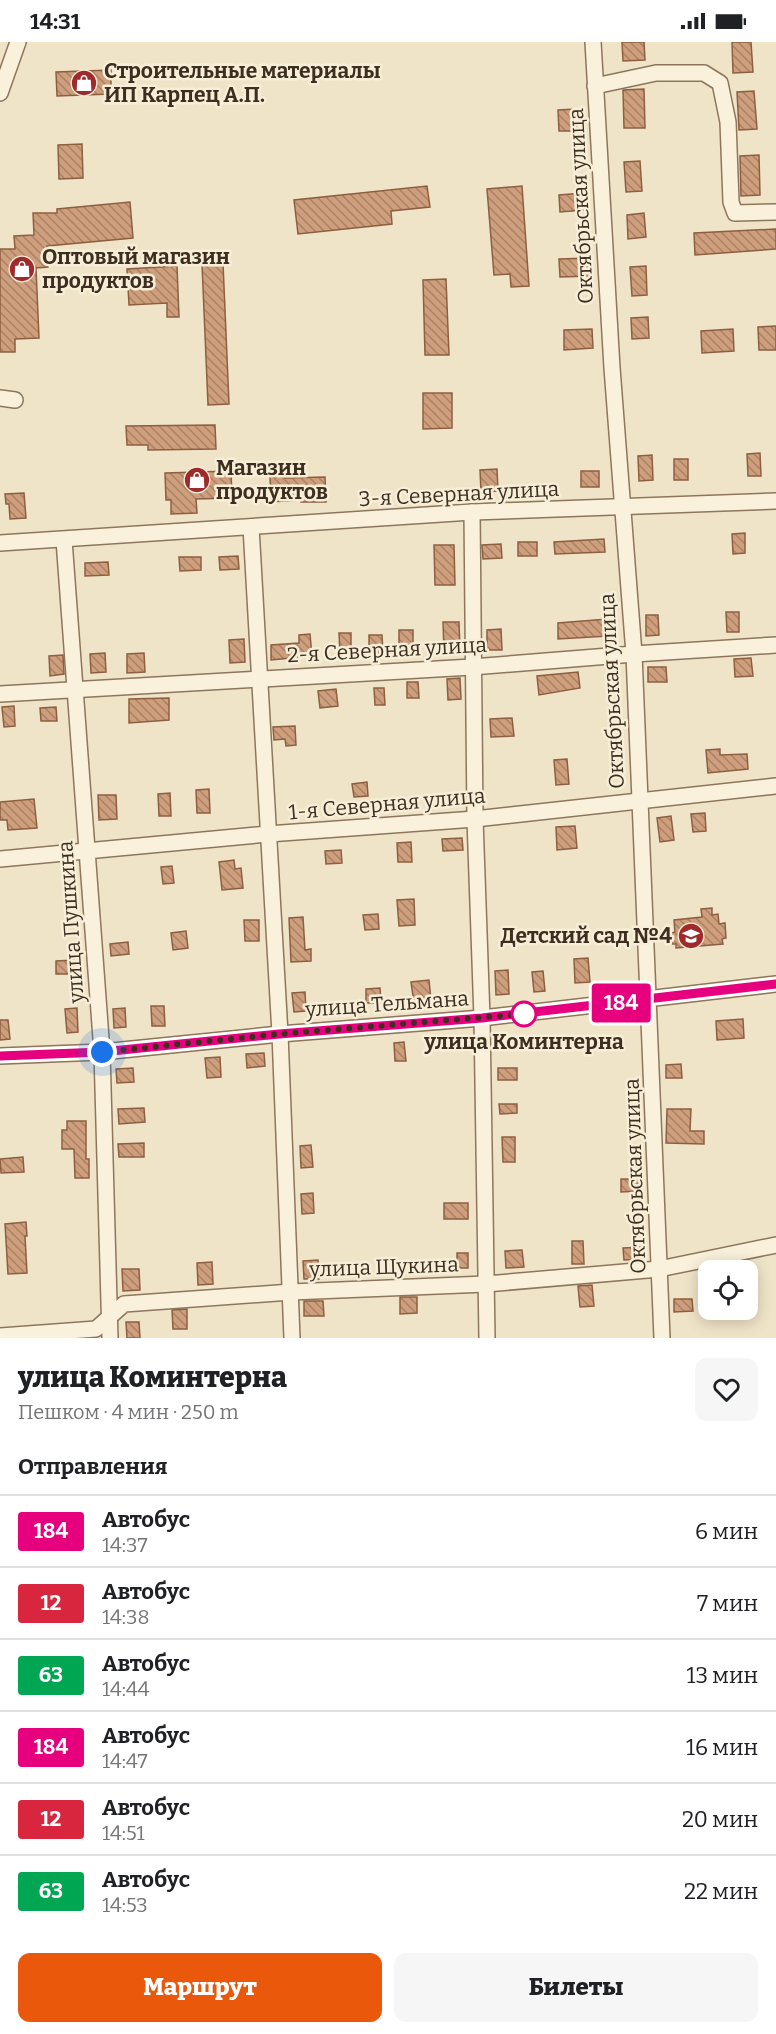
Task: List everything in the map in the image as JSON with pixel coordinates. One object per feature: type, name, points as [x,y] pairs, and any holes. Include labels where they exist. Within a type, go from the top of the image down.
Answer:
[{"type":"street","points":[[0,93],[18,42]]},
{"type":"street","name":"Октябрьская улица","points":[[593,42],[622,507],[634,654],[650,1000],[662,1338]]},
{"type":"street","points":[[595,86],[656,73],[704,73],[720,83],[728,122],[731,202],[735,213],[776,212]]},
{"type":"street","name":"3-я Северная улица","points":[[0,543],[472,512],[776,501]]},
{"type":"street","points":[[472,512],[472,667],[482,1018],[487,1338]]},
{"type":"street","points":[[251,527],[279,1034],[292,1338]]},
{"type":"street","name":"улица Пушкина","points":[[64,540],[102,1052],[110,1338]]},
{"type":"street","name":"2-я Северная улица","points":[[0,694],[472,667],[776,645]]},
{"type":"street","name":"1-я Северная улица","points":[[0,860],[268,834],[475,819],[776,786]]},
{"type":"street","name":"улица Тельмана","points":[[0,1056],[102,1052],[279,1034],[482,1018],[776,984]]},
{"type":"street","name":"улица Щукина","points":[[0,1336],[96,1329],[124,1304],[291,1292],[486,1284],[659,1269],[776,1245]]},
{"type":"building","points":[[622,42],[644,42],[645,60],[623,61]]},
{"type":"building","points":[[732,42],[751,42],[753,72],[733,73]]},
{"type":"building","name":"Строительные материалы ИП Карпец А.П.","points":[[111,70],[111,94],[57,96],[56,72]]},
{"type":"building","points":[[644,89],[645,128],[624,128],[623,90]]},
{"type":"building","points":[[754,91],[757,129],[739,130],[737,92]]},
{"type":"building","points":[[576,109],[577,131],[559,131],[558,110]]},
{"type":"building","points":[[82,144],[83,178],[59,179],[58,145]]},
{"type":"building","points":[[759,155],[760,195],[741,196],[740,156]]},
{"type":"building","points":[[640,161],[642,191],[626,192],[624,162]]},
{"type":"building","points":[[427,186],[430,207],[391,211],[392,224],[298,234],[294,200]]},
{"type":"building","points":[[522,186],[529,286],[511,287],[510,274],[494,275],[487,189]]},
{"type":"building","points":[[583,193],[585,210],[560,212],[559,195]]},
{"type":"building","points":[[130,202],[133,238],[47,246],[48,267],[36,268],[39,338],[15,339],[15,352],[0,352],[0,249],[15,249],[14,236],[34,235],[33,213],[57,213],[57,209]]},
{"type":"building","points":[[644,213],[646,237],[628,239],[627,215]]},
{"type":"building","points":[[776,229],[776,249],[695,255],[694,233]]},
{"type":"building","points":[[589,258],[590,276],[560,277],[559,259]]},
{"type":"building","points":[[223,263],[229,404],[208,405],[202,264]]},
{"type":"building","points":[[177,266],[179,317],[167,317],[167,303],[129,305],[127,269]]},
{"type":"building","points":[[646,266],[647,295],[632,296],[630,267]]},
{"type":"building","points":[[446,279],[449,355],[425,355],[423,280]]},
{"type":"building","points":[[648,317],[649,338],[632,339],[631,318]]},
{"type":"building","points":[[776,326],[776,350],[759,350],[758,327]]},
{"type":"building","points":[[592,329],[593,348],[564,350],[564,330]]},
{"type":"building","points":[[733,329],[734,351],[702,353],[701,331]]},
{"type":"building","points":[[423,393],[452,393],[452,428],[423,429]]},
{"type":"building","points":[[215,425],[216,449],[148,450],[148,445],[127,445],[126,426]]},
{"type":"building","points":[[760,453],[761,476],[748,476],[747,454]]},
{"type":"building","points":[[652,455],[653,480],[639,481],[638,456]]},
{"type":"building","points":[[674,459],[688,459],[688,480],[674,480]]},
{"type":"building","points":[[497,469],[498,491],[481,492],[480,470]]},
{"type":"building","points":[[231,471],[232,498],[196,499],[197,513],[171,514],[171,500],[166,500],[165,473]]},
{"type":"building","points":[[581,471],[599,471],[599,487],[581,487]]},
{"type":"building","points":[[285,475],[285,478],[325,477],[326,502],[301,502],[301,500],[271,502],[270,476]]},
{"type":"building","points":[[24,493],[26,518],[10,519],[9,504],[6,504],[5,494]]},
{"type":"building","points":[[745,533],[745,553],[733,554],[732,534]]},
{"type":"building","points":[[604,539],[605,552],[555,554],[554,542]]},
{"type":"building","points":[[518,542],[537,542],[537,556],[518,556]]},
{"type":"building","points":[[501,544],[502,558],[483,559],[482,545]]},
{"type":"building","points":[[434,545],[454,545],[455,585],[435,585]]},
{"type":"building","points":[[238,556],[239,569],[220,570],[219,557]]},
{"type":"building","points":[[179,557],[201,557],[201,570],[180,571]]},
{"type":"building","points":[[108,562],[109,575],[85,576],[85,563]]},
{"type":"building","points":[[726,612],[739,612],[739,632],[727,632]]},
{"type":"building","points":[[646,615],[658,615],[659,635],[646,636]]},
{"type":"building","points":[[607,619],[608,636],[558,639],[558,623]]},
{"type":"building","points":[[443,622],[459,622],[460,651],[444,651]]},
{"type":"building","points":[[501,629],[502,650],[487,650],[487,630]]},
{"type":"building","points":[[399,630],[413,630],[413,651],[399,651]]},
{"type":"building","points":[[339,633],[351,633],[351,654],[340,654]]},
{"type":"building","points":[[310,634],[312,656],[271,660],[271,645],[299,643],[299,635]]},
{"type":"building","points":[[369,635],[382,635],[383,653],[369,653]]},
{"type":"building","points":[[244,639],[245,662],[230,663],[229,640]]},
{"type":"building","points":[[105,653],[106,672],[91,673],[90,654]]},
{"type":"building","points":[[144,653],[145,672],[127,673],[127,654]]},
{"type":"building","points":[[63,655],[64,674],[50,676],[49,656]]},
{"type":"building","points":[[751,658],[753,676],[735,677],[734,659]]},
{"type":"building","points":[[648,667],[666,667],[667,682],[648,682]]},
{"type":"building","points":[[578,672],[580,688],[539,695],[537,676]]},
{"type":"building","points":[[460,678],[461,699],[448,700],[447,679]]},
{"type":"building","points":[[407,682],[418,682],[419,698],[407,698]]},
{"type":"building","points":[[374,688],[384,688],[385,705],[375,705]]},
{"type":"building","points":[[336,689],[338,706],[320,708],[318,691]]},
{"type":"building","points":[[169,698],[169,720],[129,723],[129,699]]},
{"type":"building","points":[[14,706],[15,726],[4,727],[2,707]]},
{"type":"building","points":[[56,707],[57,721],[41,721],[40,708]]},
{"type":"building","points":[[512,718],[514,736],[491,737],[490,719]]},
{"type":"building","points":[[295,726],[296,745],[286,746],[285,739],[274,740],[273,727]]},
{"type":"building","points":[[720,749],[720,755],[747,754],[748,769],[708,773],[706,750]]},
{"type":"building","points":[[567,759],[569,784],[556,785],[554,760]]},
{"type":"building","points":[[367,782],[368,796],[354,797],[352,784]]},
{"type":"building","points":[[209,789],[210,813],[197,813],[196,790]]},
{"type":"building","points":[[170,793],[171,816],[159,816],[158,794]]},
{"type":"building","points":[[98,795],[116,795],[117,819],[99,820]]},
{"type":"building","points":[[34,799],[37,828],[8,830],[7,820],[0,820],[0,802]]},
{"type":"building","points":[[705,813],[706,831],[693,832],[691,814]]},
{"type":"building","points":[[671,816],[674,840],[660,842],[657,818]]},
{"type":"building","points":[[575,826],[577,848],[557,850],[556,827]]},
{"type":"building","points":[[462,838],[463,850],[443,851],[442,839]]},
{"type":"building","points":[[411,842],[412,862],[398,862],[397,843]]},
{"type":"building","points":[[341,850],[342,863],[326,864],[325,851]]},
{"type":"building","points":[[234,860],[235,869],[241,868],[243,888],[222,890],[219,862]]},
{"type":"building","points":[[172,866],[174,883],[163,884],[161,867]]},
{"type":"building","points":[[414,899],[415,925],[399,926],[397,900]]},
{"type":"building","points":[[712,908],[712,915],[718,914],[719,924],[725,923],[726,938],[722,939],[723,944],[676,948],[676,944],[672,944],[671,933],[675,932],[674,920],[702,917],[701,909]]},
{"type":"building","points":[[378,914],[379,929],[365,930],[363,915]]},
{"type":"building","points":[[303,917],[305,950],[311,949],[311,961],[291,962],[289,918]]},
{"type":"building","points":[[244,920],[259,920],[259,941],[245,941]]},
{"type":"building","points":[[186,931],[188,948],[173,950],[171,933]]},
{"type":"building","points":[[128,942],[129,954],[111,956],[110,944]]},
{"type":"building","points":[[588,958],[590,982],[575,983],[574,959]]},
{"type":"building","points":[[74,960],[74,974],[56,974],[56,961]]},
{"type":"building","points":[[508,970],[509,994],[496,995],[495,971]]},
{"type":"building","points":[[543,971],[545,991],[534,992],[532,972]]},
{"type":"building","points":[[429,980],[431,1000],[414,1003],[411,982]]},
{"type":"building","points":[[380,988],[381,1003],[366,1003],[366,989]]},
{"type":"building","points":[[305,992],[306,1011],[294,1012],[292,993]]},
{"type":"building","points":[[151,1006],[164,1006],[165,1026],[152,1026]]},
{"type":"building","points":[[77,1008],[78,1032],[67,1033],[65,1009]]},
{"type":"building","points":[[125,1008],[126,1027],[114,1028],[113,1009]]},
{"type":"building","points":[[743,1019],[744,1038],[717,1040],[716,1021]]},
{"type":"building","points":[[0,1020],[8,1020],[10,1039],[0,1040]]},
{"type":"building","points":[[404,1042],[406,1061],[395,1061],[394,1043]]},
{"type":"building","points":[[264,1053],[265,1066],[247,1068],[246,1054]]},
{"type":"building","points":[[220,1057],[221,1077],[207,1078],[205,1058]]},
{"type":"building","points":[[681,1064],[682,1078],[666,1078],[666,1065]]},
{"type":"building","points":[[133,1068],[134,1082],[117,1083],[116,1069]]},
{"type":"building","points":[[498,1068],[517,1068],[517,1080],[498,1080]]},
{"type":"building","points":[[499,1104],[517,1104],[517,1113],[500,1114]]},
{"type":"building","points":[[144,1108],[145,1122],[119,1124],[118,1109]]},
{"type":"building","points":[[667,1109],[691,1109],[690,1131],[704,1131],[704,1144],[666,1143]]},
{"type":"building","points":[[67,1121],[86,1121],[86,1159],[89,1159],[89,1178],[75,1178],[74,1149],[62,1149],[62,1130],[67,1130]]},
{"type":"building","points":[[502,1137],[515,1137],[515,1162],[503,1162]]},
{"type":"building","points":[[144,1143],[144,1157],[119,1157],[118,1144]]},
{"type":"building","points":[[311,1145],[313,1167],[301,1168],[300,1146]]},
{"type":"building","points":[[23,1157],[24,1172],[1,1173],[0,1159]]},
{"type":"building","points":[[621,1179],[640,1179],[641,1191],[621,1192]]},
{"type":"building","points":[[313,1193],[314,1213],[302,1214],[301,1194]]},
{"type":"building","points":[[444,1203],[468,1203],[468,1219],[444,1219]]},
{"type":"building","points":[[26,1222],[27,1273],[8,1274],[5,1224]]},
{"type":"building","points":[[572,1241],[583,1241],[584,1264],[572,1264]]},
{"type":"building","points":[[643,1247],[643,1259],[624,1260],[623,1248]]},
{"type":"building","points":[[522,1250],[524,1267],[506,1268],[505,1251]]},
{"type":"building","points":[[457,1253],[468,1253],[468,1268],[457,1268]]},
{"type":"building","points":[[318,1260],[319,1279],[304,1279],[303,1261]]},
{"type":"building","points":[[212,1262],[213,1284],[198,1285],[197,1263]]},
{"type":"building","points":[[122,1269],[139,1269],[140,1290],[123,1291]]},
{"type":"building","points":[[592,1285],[594,1306],[580,1307],[578,1286]]},
{"type":"building","points":[[400,1297],[417,1297],[417,1313],[400,1314]]},
{"type":"building","points":[[674,1299],[692,1299],[693,1311],[674,1312]]},
{"type":"building","points":[[304,1301],[323,1301],[324,1316],[304,1316]]},
{"type":"building","points":[[187,1309],[187,1329],[173,1329],[172,1310]]},
{"type":"building","points":[[126,1322],[139,1322],[140,1338],[127,1338]]},
{"type":"bus line","name":"184","points":[[0,1056],[102,1052],[279,1034],[482,1018],[776,984]]},
{"type":"place","name":"Строительные материалы ИП Карпец А.П.","points":[[84,83]]},
{"type":"place","name":"Оптовый магазин продуктов","points":[[22,269]]},
{"type":"place","name":"Магазин продуктов","points":[[197,480]]},
{"type":"place","name":"Детский сад №4","points":[[691,936]]},
{"type":"place","name":"улица Коминтерна","points":[[524,1014]]},
{"type":"route","points":[[102,1052],[279,1034],[524,1014]]}]
